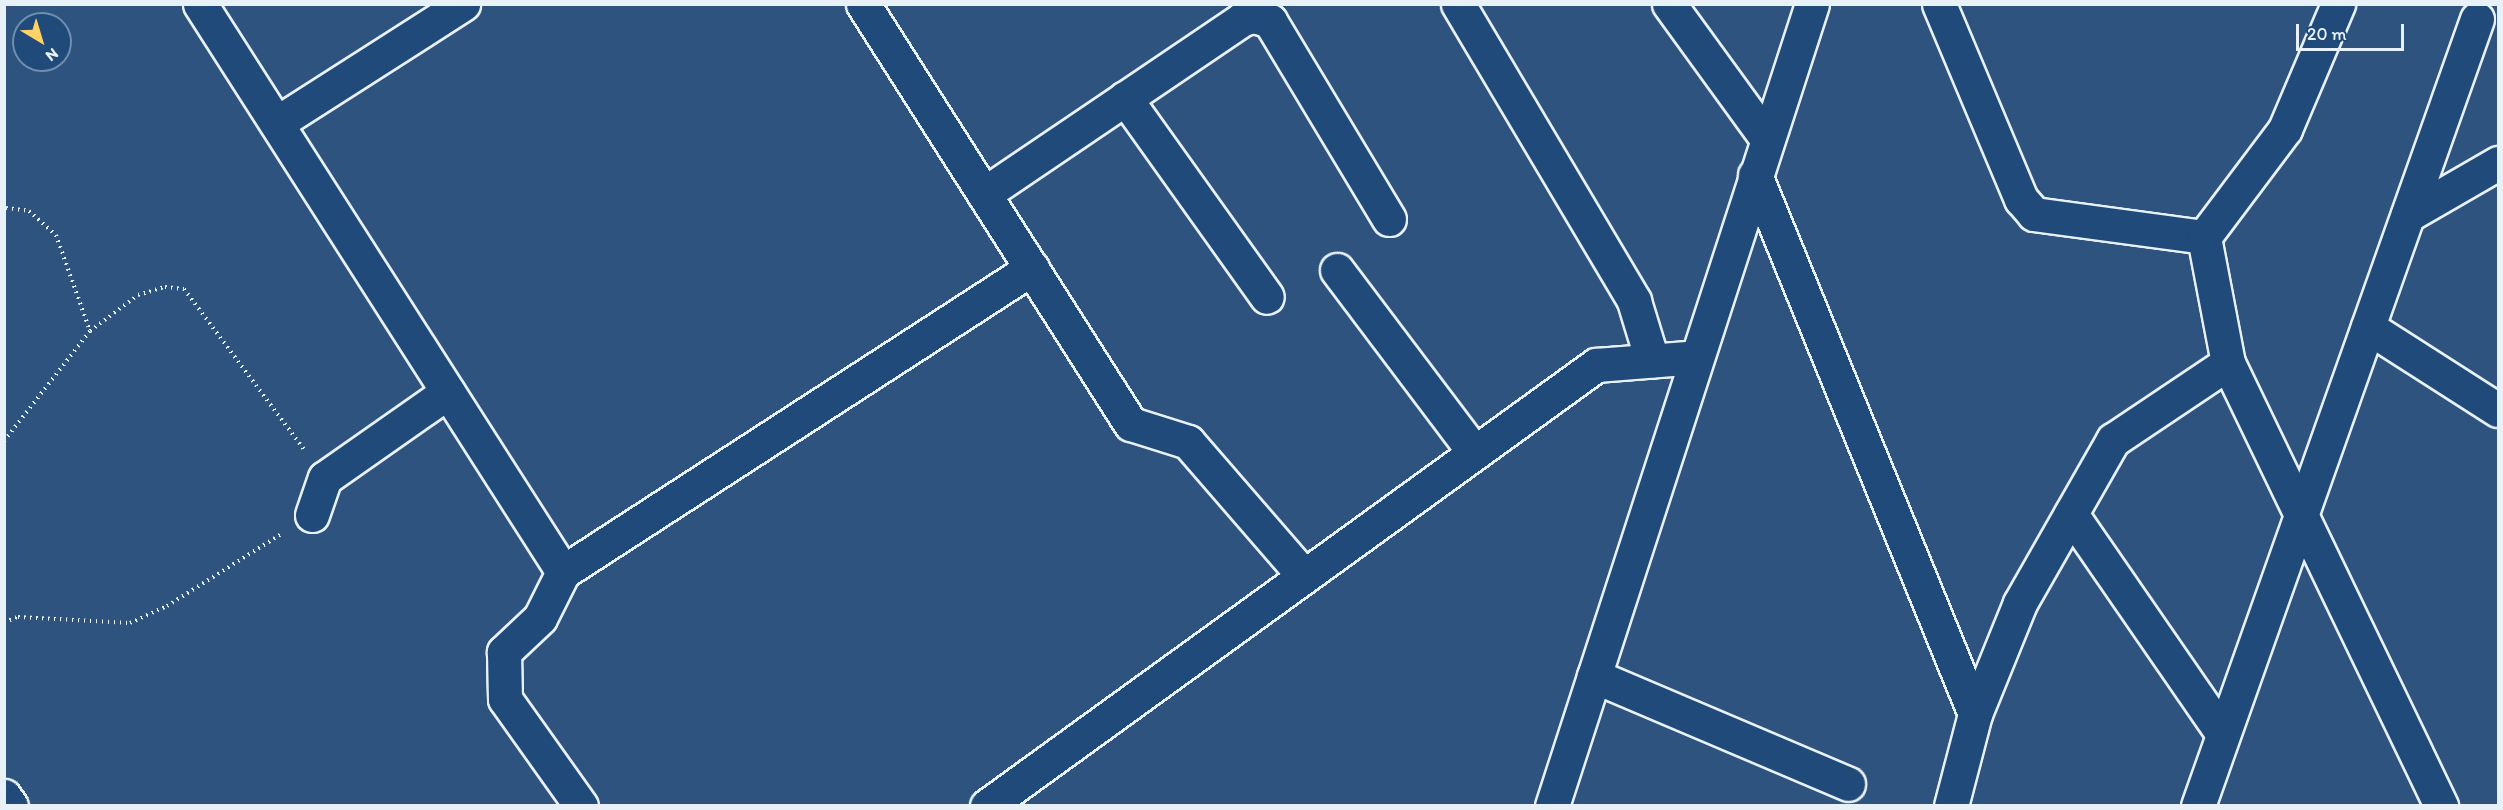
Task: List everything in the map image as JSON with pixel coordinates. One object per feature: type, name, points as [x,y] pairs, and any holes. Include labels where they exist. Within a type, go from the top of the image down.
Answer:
[{"type":"street","points":[[200,4],[563,572]]},
{"type":"street","points":[[277,123],[464,4]]},
{"type":"street","points":[[863,4],[1131,424],[1188,442],[1304,576]]},
{"type":"street","points":[[1458,4],[1634,300],[1653,360]]},
{"type":"street","points":[[1669,4],[1767,139]]},
{"type":"street","points":[[1552,806],[1812,4]]},
{"type":"street","points":[[1939,4],[2021,199],[2034,214],[2204,237]]},
{"type":"street","points":[[2338,4],[2285,129],[2204,237],[2228,363],[2441,806]]},
{"type":"street","points":[[984,194],[1242,19],[1269,21],[1389,219]]},
{"type":"street","points":[[2198,806],[2477,19]]},
{"type":"street","points":[[1125,98],[1267,297]]},
{"type":"street","points":[[2408,215],[2499,163]]},
{"type":"street","points":[[1755,175],[1975,714]]},
{"type":"street","points":[[581,806],[505,699],[504,652],[540,618],[563,572],[1032,268]]},
{"type":"street","points":[[1337,270],[1474,452]]},
{"type":"street","points":[[2368,327],[2499,410]]},
{"type":"street","points":[[987,806],[1596,365],[1697,357]]},
{"type":"street","points":[[1951,806],[1975,714],[2020,603],[2113,440],[2228,363]]},
{"type":"street","points":[[312,515],[325,478],[448,392]]},
{"type":"street","points":[[2071,514],[2223,734]]},
{"type":"street","points":[[1594,676],[1848,784]]},
{"type":"street","points":[[4,796],[11,806]]},
{"type":"path","points":[[6,208],[29,211],[56,235],[90,331]]},
{"type":"path","points":[[4,441],[90,331],[138,295],[165,287],[184,288],[325,478]]},
{"type":"path","points":[[4,622],[18,617],[130,623],[167,606],[312,515]]}]
